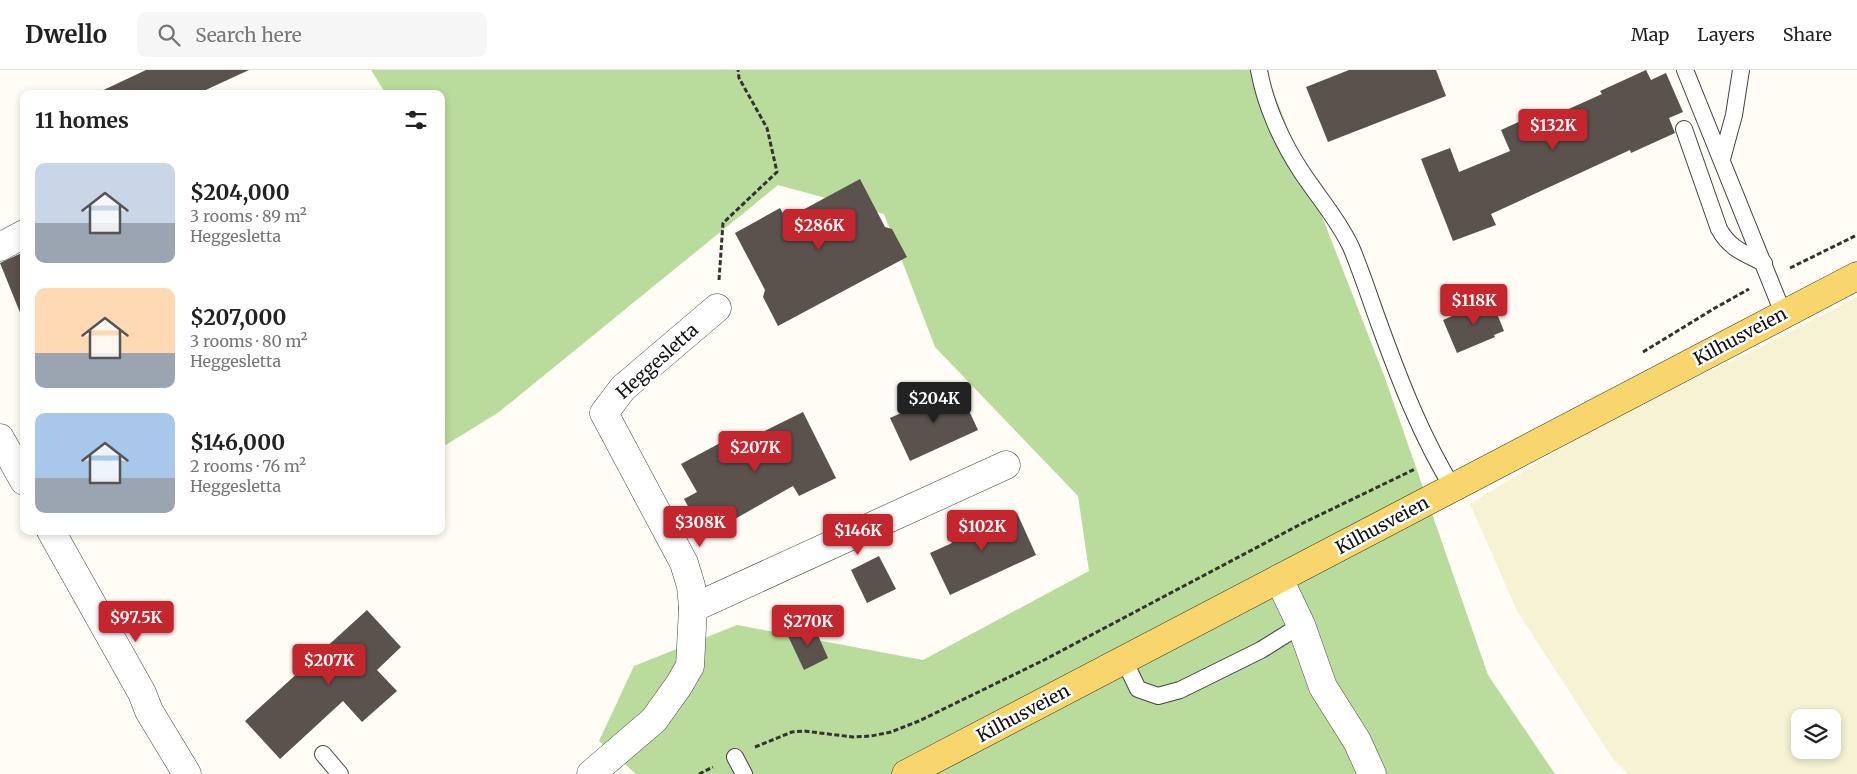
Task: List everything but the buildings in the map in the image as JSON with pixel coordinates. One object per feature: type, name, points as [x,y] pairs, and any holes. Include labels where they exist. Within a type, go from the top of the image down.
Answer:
[{"type":"main road","name":"Kilhusveien","points":[[906,774],[1857,276]]},
{"type":"street","points":[[0,247],[20,236]]},
{"type":"street","name":"Heggesletta","points":[[591,774],[654,720],[679,686],[690,666],[693,608],[691,586],[684,563],[604,413],[623,388],[716,308]]},
{"type":"street","points":[[693,608],[1006,466]]},
{"type":"street","points":[[53,535],[109,639],[142,693],[149,711],[187,774]]},
{"type":"street","points":[[1279,579],[1300,625],[1323,687],[1356,741],[1372,774]]},
{"type":"lane","points":[[1259,70],[1267,101],[1277,126],[1300,170],[1341,227],[1365,281],[1392,358],[1436,459],[1454,488]]},
{"type":"lane","points":[[1685,70],[1784,313]]},
{"type":"lane","points":[[1722,159],[1734,115],[1741,70]]},
{"type":"lane","points":[[1684,129],[1719,229],[1726,242],[1737,250],[1764,263]]},
{"type":"lane","points":[[1124,660],[1138,688],[1158,696],[1180,690],[1261,650],[1300,625]]},
{"type":"lane","points":[[322,754],[340,774]]},
{"type":"lane","points":[[736,757],[744,774]]},
{"type":"path","points":[[716,308],[723,224],[777,172],[767,128],[739,78],[738,70]]},
{"type":"path","points":[[1636,357],[1715,308],[1770,278],[1857,235]]},
{"type":"path","points":[[699,774],[792,732],[804,731],[853,737],[871,736],[891,732],[919,721],[1044,660],[1301,524],[1436,459]]},
{"type":"shaded area","points":[[1857,297],[1857,774],[1628,774],[1613,759],[1517,611],[1470,504],[1611,418],[1753,351]]},
{"type":"green space","points":[[371,70],[1265,70],[1385,378],[1488,675],[1555,774],[636,774],[599,741],[634,666],[737,625],[923,660],[1089,571],[1078,496],[935,347],[884,214],[778,185],[499,412],[445,446],[445,90],[384,90]]}]
